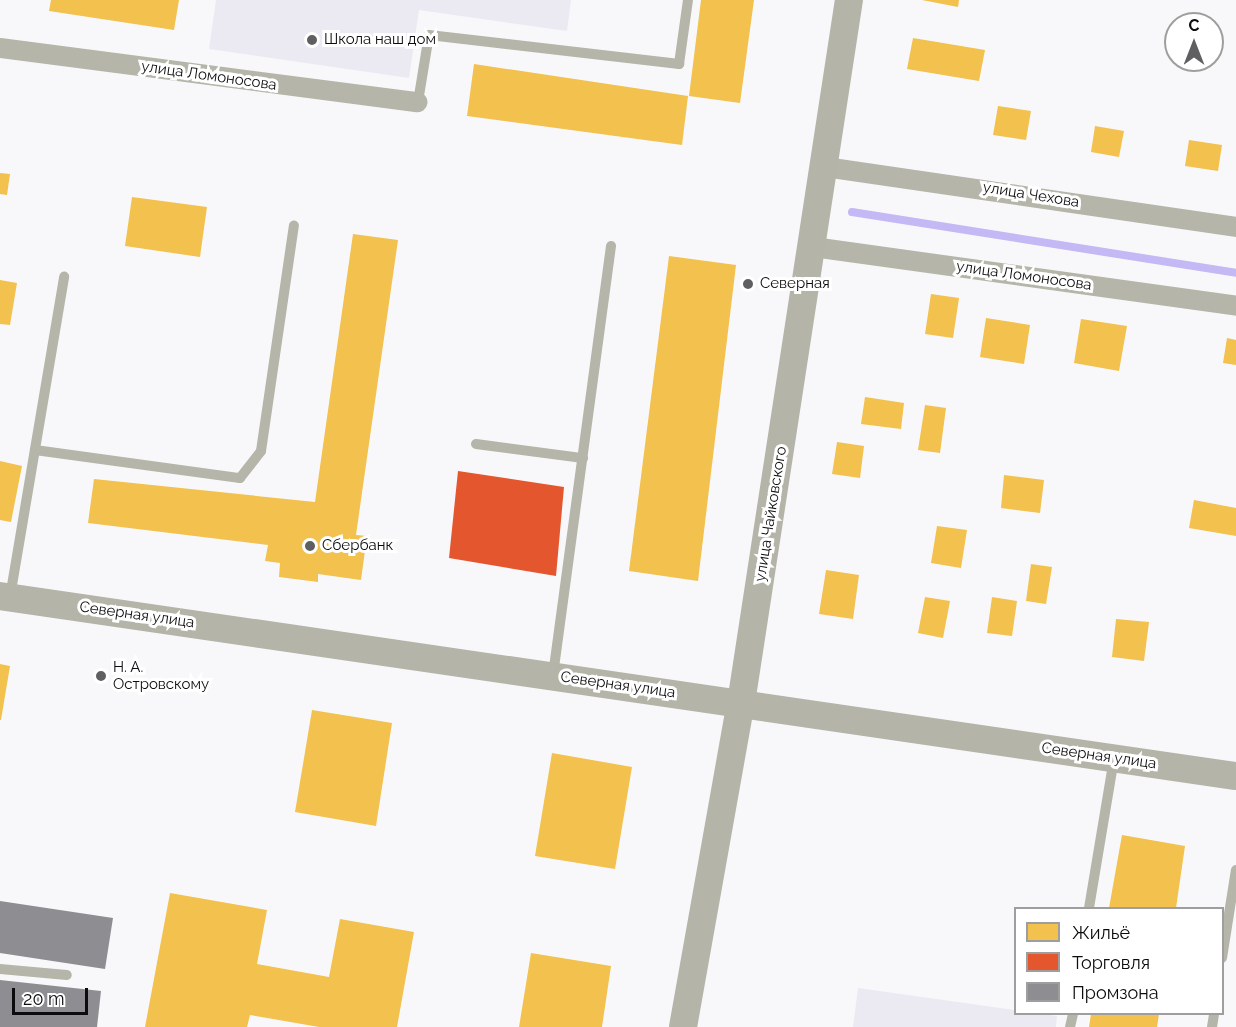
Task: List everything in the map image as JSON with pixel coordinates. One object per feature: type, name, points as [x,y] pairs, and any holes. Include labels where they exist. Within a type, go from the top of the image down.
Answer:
[{"type":"main road","name":"улица Чайковского","points":[[683,1027],[741,703],[813,247],[849,0]]},
{"type":"main road","name":"Северная улица","points":[[5,596],[1236,776]]},
{"type":"street","name":"улица Ломоносова","points":[[0,48],[418,102]]},
{"type":"street","name":"улица Чехова","points":[[825,167],[1236,227]]},
{"type":"street","name":"улица Ломоносова","points":[[813,247],[1236,306]]},
{"type":"lane","points":[[418,102],[429,35],[679,64],[688,0]]},
{"type":"lane","points":[[35,450],[240,478],[261,452],[294,225]]},
{"type":"lane","points":[[553,675],[611,246]]},
{"type":"lane","points":[[5,596],[35,450],[64,277]]},
{"type":"lane","points":[[476,444],[583,458]]},
{"type":"lane","points":[[1089,907],[1114,758]]},
{"type":"lane","points":[[1224,945],[1236,870]]},
{"type":"lane","points":[[0,969],[67,975]]},
{"type":"shaded area","name":"Школа наш дом","points":[[216,0],[571,0],[567,31],[419,10],[409,78],[209,49]]},
{"type":"shaded area","points":[[858,988],[1014,1010],[1014,1015],[1057,1016],[1056,1027],[853,1027]]},
{"type":"building: Жильё","points":[[51,0],[179,0],[174,30],[49,11]]},
{"type":"building: Жильё","points":[[701,0],[754,0],[740,103],[689,96]]},
{"type":"building: Жильё","points":[[922,0],[959,0],[958,7]]},
{"type":"building: Жильё","points":[[913,38],[985,50],[979,81],[907,69]]},
{"type":"building: Жильё","points":[[474,64],[688,96],[682,145],[467,116]]},
{"type":"building: Жильё","points":[[998,106],[1031,111],[1026,140],[993,135]]},
{"type":"building: Жильё","points":[[1095,126],[1124,131],[1119,157],[1091,152]]},
{"type":"building: Жильё","points":[[1189,140],[1222,145],[1218,171],[1185,166]]},
{"type":"building: Жильё","points":[[0,173],[10,174],[7,195],[0,194]]},
{"type":"building: Жильё","points":[[132,197],[207,207],[200,257],[125,246]]},
{"type":"building: Жильё","points":[[353,234],[398,240],[356,535],[367,536],[361,580],[318,574],[318,582],[279,577],[280,563],[265,561],[268,545],[88,523],[94,479],[315,502]]},
{"type":"building: Жильё","points":[[669,256],[736,265],[698,581],[629,571]]},
{"type":"building: Жильё","points":[[0,280],[17,283],[10,325],[0,324]]},
{"type":"building: Жильё","points":[[931,294],[959,298],[953,338],[925,334]]},
{"type":"building: Жильё","points":[[986,318],[1030,325],[1024,364],[980,357]]},
{"type":"building: Жильё","points":[[1081,319],[1127,326],[1119,371],[1074,363]]},
{"type":"building: Жильё","points":[[1227,338],[1236,340],[1236,365],[1223,363]]},
{"type":"building: Жильё","points":[[865,397],[904,403],[901,429],[861,424]]},
{"type":"building: Жильё","points":[[925,405],[946,408],[940,453],[918,450]]},
{"type":"building: Жильё","points":[[837,442],[864,446],[860,478],[832,474]]},
{"type":"building: Жильё","points":[[0,461],[22,466],[11,522],[0,520]]},
{"type":"building: Жильё","points":[[1004,475],[1044,480],[1040,513],[1001,508]]},
{"type":"building: Жильё","points":[[1194,500],[1236,508],[1236,536],[1189,528]]},
{"type":"building: Жильё","points":[[937,526],[967,530],[961,568],[931,563]]},
{"type":"building: Жильё","points":[[1031,564],[1052,567],[1046,604],[1026,601]]},
{"type":"building: Жильё","points":[[826,570],[859,575],[853,619],[819,614]]},
{"type":"building: Жильё","points":[[925,597],[950,601],[943,638],[918,633]]},
{"type":"building: Жильё","points":[[992,597],[1017,601],[1012,636],[987,633]]},
{"type":"building: Жильё","points":[[1116,619],[1149,622],[1144,661],[1112,657]]},
{"type":"building: Жильё","points":[[0,664],[10,666],[1,720],[0,720]]},
{"type":"building: Жильё","points":[[312,710],[392,723],[376,826],[295,812]]},
{"type":"building: Жильё","points":[[552,753],[632,767],[615,869],[535,856]]},
{"type":"building: Жильё","points":[[1122,835],[1185,846],[1176,907],[1109,907]]},
{"type":"building: Жильё","points":[[170,893],[267,910],[257,964],[329,977],[340,919],[414,932],[397,1027],[319,1027],[250,1015],[247,1027],[145,1027]]},
{"type":"building: Жильё","points":[[531,953],[611,966],[602,1027],[519,1027]]},
{"type":"building: Жильё","points":[[1091,1015],[1159,1015],[1157,1027],[1089,1027]]},
{"type":"building: Торговля","points":[[458,471],[564,487],[556,576],[449,558]]},
{"type":"building: Промзона","points":[[0,901],[113,918],[105,969],[0,953]]},
{"type":"building: Промзона","points":[[0,980],[101,991],[97,1027],[0,1027]]},
{"type":"waterway","points":[[852,212],[1236,273]]},
{"type":"place","name":"Школа наш дом","points":[[312,40]]},
{"type":"place","name":"Северная","points":[[748,284]]},
{"type":"place","name":"Сбербанк","points":[[310,546]]},
{"type":"place","name":"Н. А. Островскому","points":[[101,676]]}]
